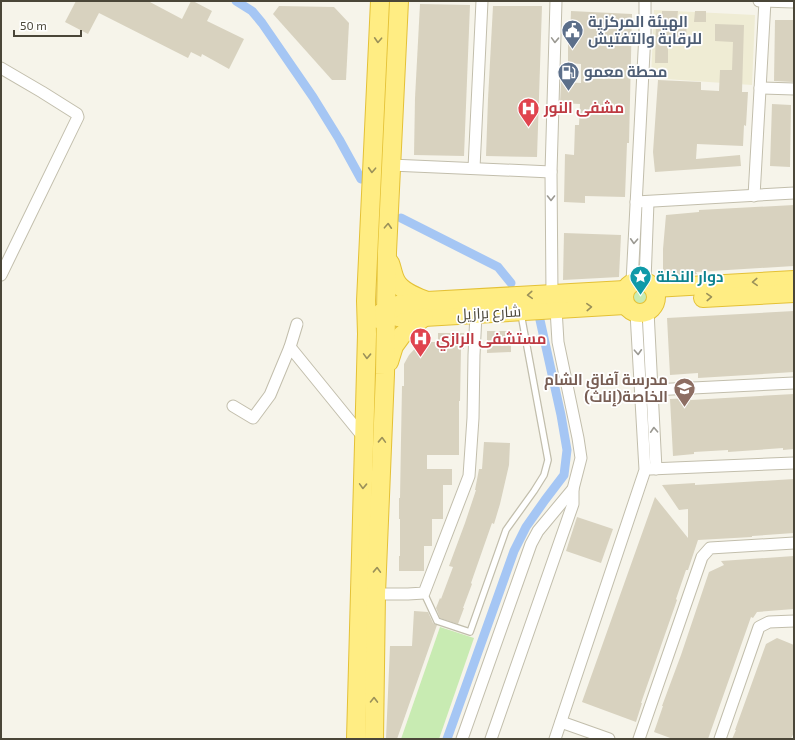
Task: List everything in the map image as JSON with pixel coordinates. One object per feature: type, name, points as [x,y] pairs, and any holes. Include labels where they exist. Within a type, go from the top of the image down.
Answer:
[{"type":"highway","points":[[356,739],[367,334],[366,301],[380,1]]},
{"type":"highway","points":[[374,739],[376,594],[385,374],[387,252],[399,1]]},
{"type":"highway","name":"شارع برازيل","points":[[387,252],[396,281],[426,309],[476,314],[520,311],[554,301]]},
{"type":"highway","name":"شارع برازيل","points":[[640,296],[794,280]]},
{"type":"highway","name":"شارع برازيل","points":[[426,309],[640,296],[794,293]]},
{"type":"highway","points":[[366,301],[376,311],[386,314]]},
{"type":"highway","points":[[367,334],[376,320],[398,305],[426,309]]},
{"type":"highway","points":[[385,374],[394,346],[426,309]]},
{"type":"street","points":[[474,168],[482,1]]},
{"type":"street","points":[[492,739],[573,504],[573,489],[581,458],[558,342],[554,301],[551,172],[556,1]]},
{"type":"street","points":[[555,739],[645,470],[636,202],[646,1]]},
{"type":"street","points":[[759,1],[794,2]]},
{"type":"street","points":[[754,196],[765,1]]},
{"type":"street","points":[[1,68],[77,114],[78,117],[1,275]]},
{"type":"street","points":[[760,88],[794,89]]},
{"type":"street","points":[[391,165],[551,172]]},
{"type":"street","points":[[636,202],[794,193]]},
{"type":"street","points":[[648,202],[640,296],[652,390],[656,468]]},
{"type":"street","points":[[376,594],[424,593],[469,476],[474,418],[474,355],[476,314]]},
{"type":"street","points":[[233,406],[253,418],[270,395],[290,347],[297,324]]},
{"type":"street","points":[[290,347],[364,438]]},
{"type":"street","points":[[652,390],[794,383]]},
{"type":"street","points":[[645,470],[656,468],[794,463]]},
{"type":"street","points":[[462,739],[531,544],[538,531],[573,489]]},
{"type":"street","points":[[639,739],[702,557],[710,548],[794,543]]},
{"type":"street","points":[[720,739],[759,627],[769,622],[794,621]]},
{"type":"street","points":[[561,722],[609,739]]},
{"type":"lane","points":[[424,593],[437,621],[470,632],[506,530],[544,475],[548,460],[520,311]]},
{"type":"shaded area","points":[[654,10],[755,15],[752,85],[651,78]]},
{"type":"green space","points":[[636,288],[644,288],[649,293],[647,304],[644,306],[636,306],[631,301],[631,293]]},
{"type":"green space","points":[[440,627],[474,638],[439,739],[401,739]]},
{"type":"building","points":[[76,1],[148,1],[182,19],[191,1],[193,1],[212,11],[207,21],[244,39],[229,69],[202,54],[201,57],[191,52],[188,58],[99,13],[88,34],[65,22]]},
{"type":"building","points":[[420,4],[470,5],[464,156],[414,155],[415,98]]},
{"type":"building","points":[[279,6],[334,7],[349,23],[346,80],[332,80],[273,14]]},
{"type":"building","points":[[493,6],[542,6],[537,157],[486,156]]},
{"type":"building","points":[[571,11],[632,14],[629,143],[627,143],[625,197],[585,196],[585,203],[564,202],[565,154],[574,155],[575,125],[579,125],[580,104],[560,103],[561,82],[581,83],[581,64],[568,63],[568,41],[570,41]]},
{"type":"building","points":[[662,11],[678,11],[677,20],[687,20],[686,39],[668,38],[668,63],[655,63],[656,22],[662,22]]},
{"type":"building","points":[[695,11],[706,11],[706,22],[694,22]]},
{"type":"building","points":[[775,20],[794,20],[793,82],[774,81]]},
{"type":"building","points":[[715,24],[744,25],[742,92],[748,92],[746,126],[744,125],[743,146],[697,144],[696,159],[740,155],[741,166],[655,172],[653,152],[658,80],[701,82],[701,90],[719,91],[720,70],[732,70],[733,42],[715,41]]},
{"type":"building","points":[[772,104],[791,105],[790,167],[770,166]]},
{"type":"building","points":[[794,205],[794,266],[696,272],[697,274],[663,276],[663,249],[666,215],[699,212],[699,210]]},
{"type":"building","points":[[564,233],[621,235],[619,277],[563,280]]},
{"type":"building","points":[[794,311],[794,372],[698,378],[698,373],[670,375],[667,318]]},
{"type":"building","points":[[487,331],[511,331],[511,352],[487,353]]},
{"type":"building","points":[[438,333],[464,333],[464,349],[461,349],[459,455],[427,455],[427,469],[452,469],[452,485],[443,485],[443,519],[432,519],[432,546],[424,546],[424,571],[399,571],[399,498],[404,364],[409,355],[421,342],[438,342]]},
{"type":"building","points":[[794,394],[794,449],[783,450],[783,448],[728,452],[728,450],[694,452],[694,454],[673,456],[670,399],[691,398],[691,400]]},
{"type":"building","points":[[484,442],[510,443],[509,465],[494,524],[492,523],[458,624],[440,618],[436,608],[453,567],[449,566],[476,490],[479,469],[482,469]]},
{"type":"building","points":[[794,479],[794,533],[698,540],[676,599],[677,600],[641,703],[636,722],[582,702],[655,497],[688,538],[688,509],[679,510],[662,485],[695,483],[695,485]]},
{"type":"building","points":[[577,517],[613,529],[601,563],[566,551]]},
{"type":"building","points":[[794,556],[794,609],[757,612],[753,618],[751,617],[708,739],[673,739],[654,732],[709,572],[724,565],[721,561]]},
{"type":"building","points":[[414,611],[428,612],[433,623],[437,625],[397,739],[386,739],[390,646],[412,646]]},
{"type":"building","points":[[777,638],[794,645],[794,732],[791,739],[732,739],[766,644]]},
{"type":"waterway","points":[[236,1],[252,11],[262,23],[313,97],[339,139],[361,179]]},
{"type":"waterway","points":[[401,218],[498,267],[511,283]]},
{"type":"waterway","points":[[447,739],[514,551],[526,527],[564,475],[567,450],[561,415],[540,320]]},
{"type":"place","name":"الهيئة المركزية للرقابة والتفتيش","points":[[573,50]]},
{"type":"place","name":"محطة معمو","points":[[568,92]]},
{"type":"place","name":"مشفى النور","points":[[528,128]]},
{"type":"place","name":"دوار النخلة","points":[[641,296]]},
{"type":"place","name":"مستشفى الرازي","points":[[420,358]]},
{"type":"place","name":"مدرسة آفاق الشام الخاصة(إناث)","points":[[684,408]]}]
